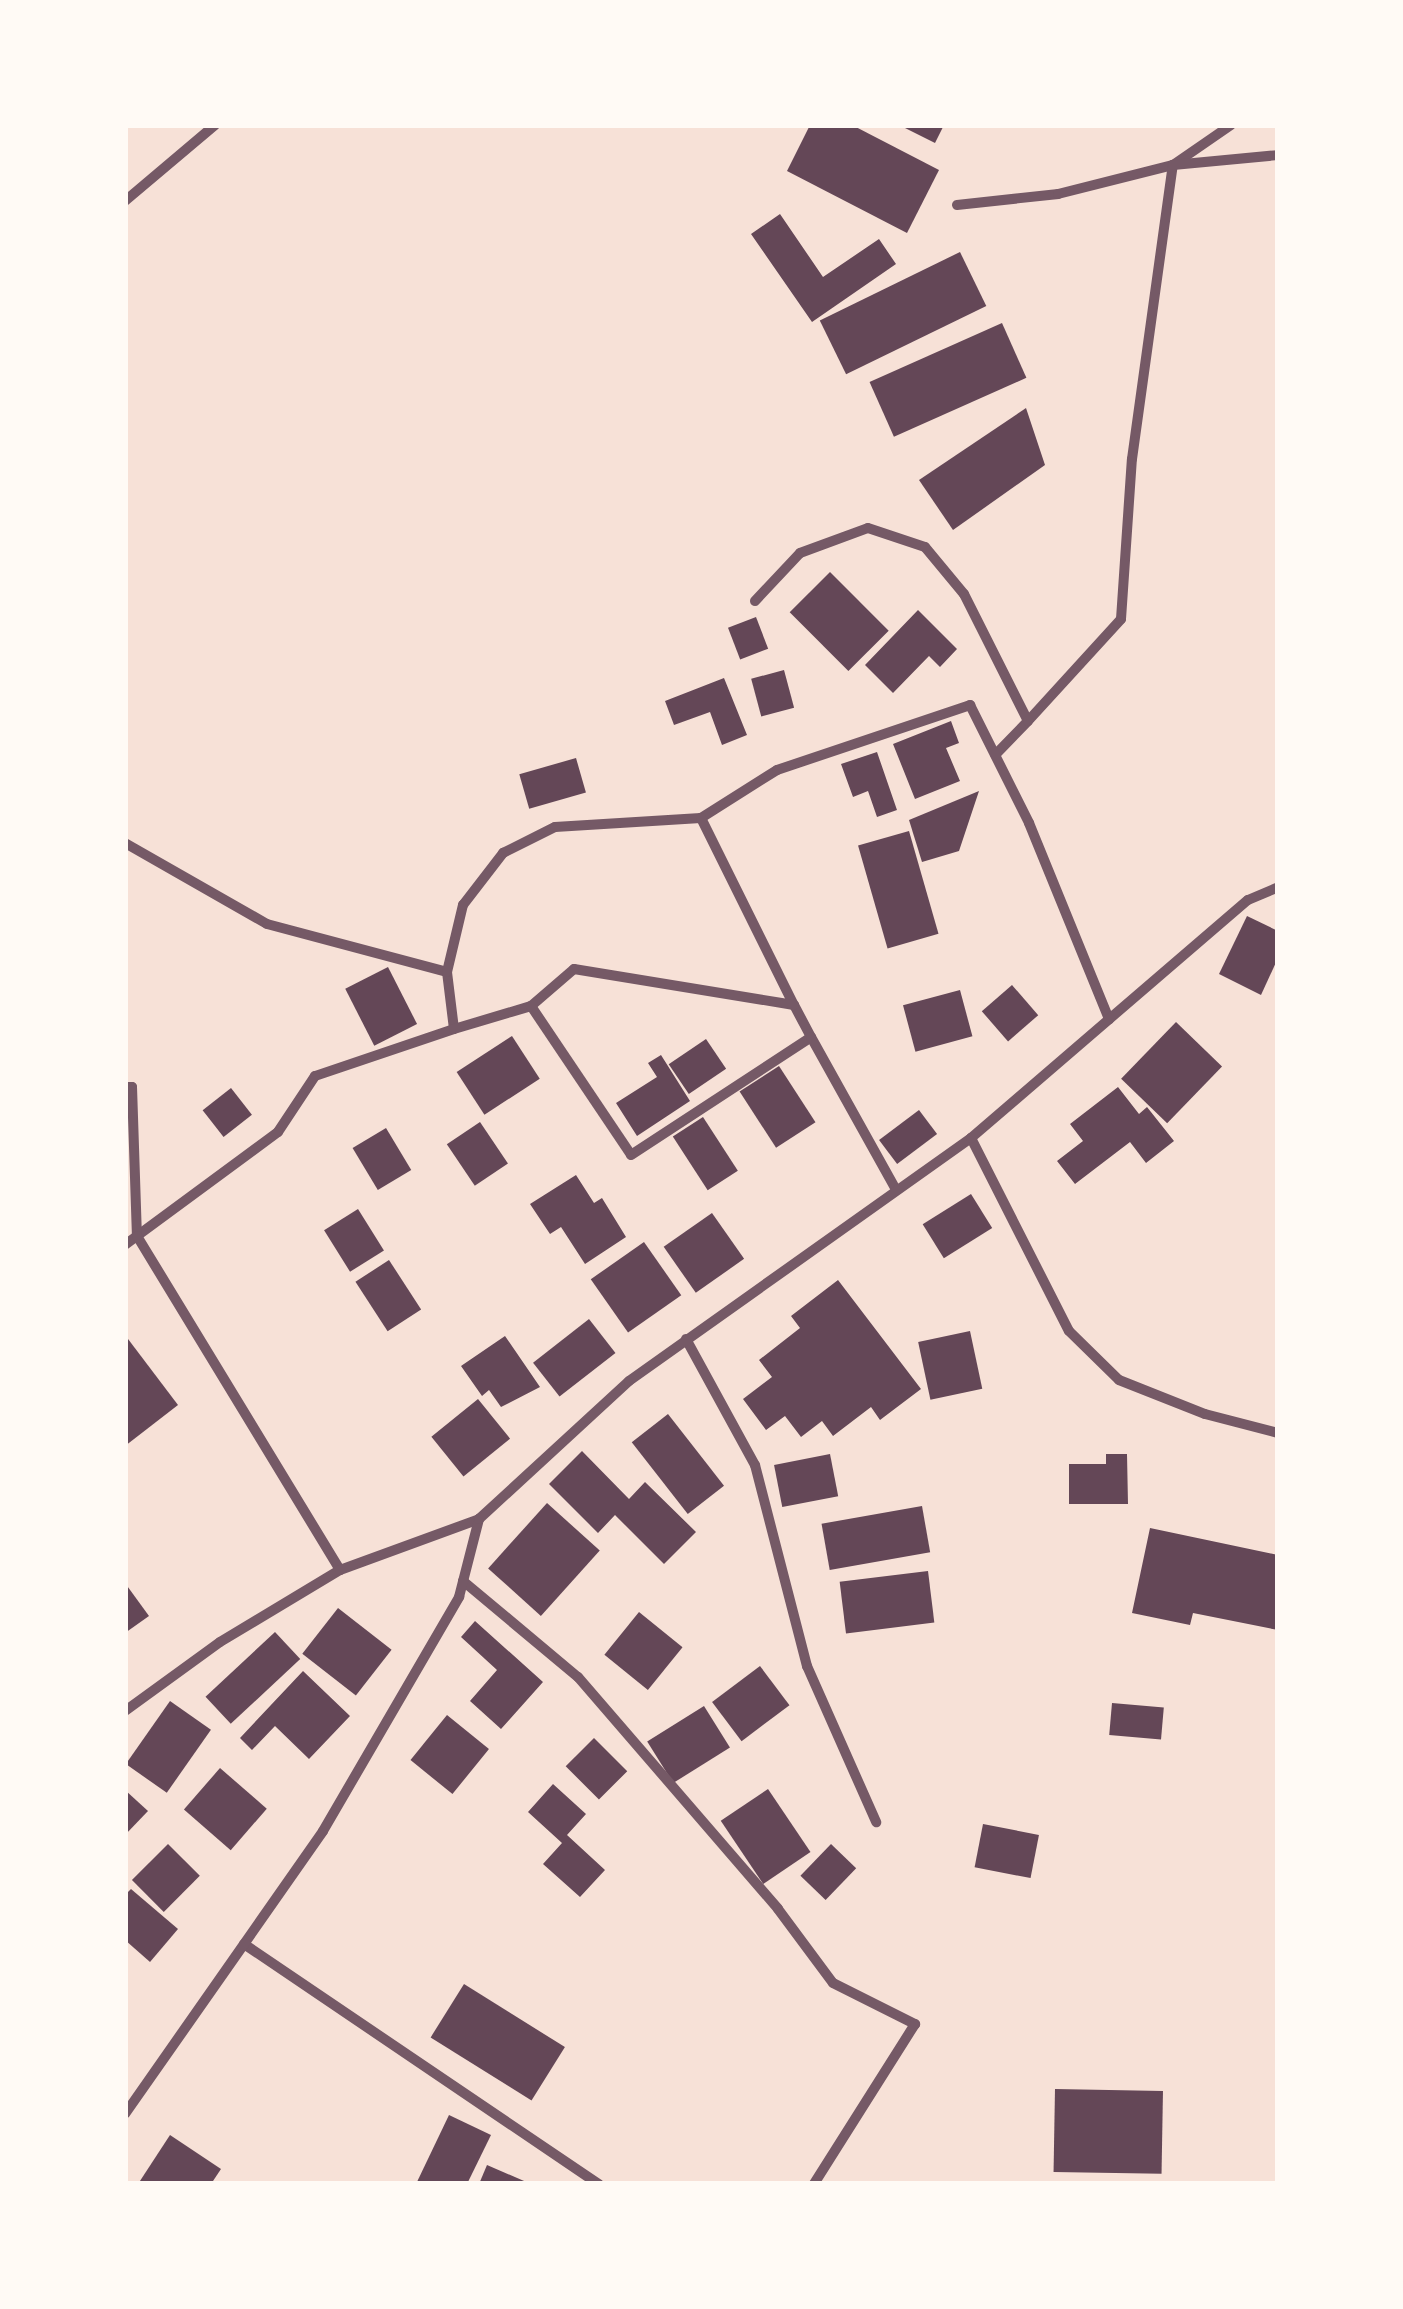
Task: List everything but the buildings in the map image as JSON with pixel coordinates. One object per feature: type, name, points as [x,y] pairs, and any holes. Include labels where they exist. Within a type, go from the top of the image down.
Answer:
[{"type":"street","points":[[125,201],[215,125]]},
{"type":"street","points":[[994,754],[1121,619],[1132,459],[1173,165],[1231,125]]},
{"type":"street","points":[[957,206],[1058,194],[1173,165],[1278,155]]},
{"type":"street","points":[[755,600],[800,553],[868,528],[925,547],[964,594],[1028,720]]},
{"type":"street","points":[[454,1030],[447,972],[464,905],[503,853],[555,827],[701,818],[777,770],[970,705],[1029,823],[1109,1020]]},
{"type":"street","points":[[701,818],[811,1038],[896,1190]]},
{"type":"street","points":[[125,843],[267,924],[447,972]]},
{"type":"street","points":[[125,1711],[220,1642],[340,1570],[479,1519],[628,1381],[971,1138],[1248,900],[1278,887]]},
{"type":"street","points":[[125,1245],[278,1132],[315,1076],[531,1006],[574,969],[794,1005]]},
{"type":"street","points":[[531,1006],[632,1155],[811,1038]]},
{"type":"street","points":[[125,1087],[132,1087],[137,1236],[340,1570]]},
{"type":"street","points":[[971,1138],[1069,1332],[1119,1380],[1205,1414],[1278,1433]]},
{"type":"street","points":[[686,1338],[754,1465],[807,1666],[876,1822]]},
{"type":"street","points":[[125,2114],[323,1831],[459,1598],[479,1519]]},
{"type":"street","points":[[463,1581],[578,1677],[778,1909],[833,1984],[916,2024],[814,2184]]},
{"type":"street","points":[[244,1944],[599,2184]]}]
